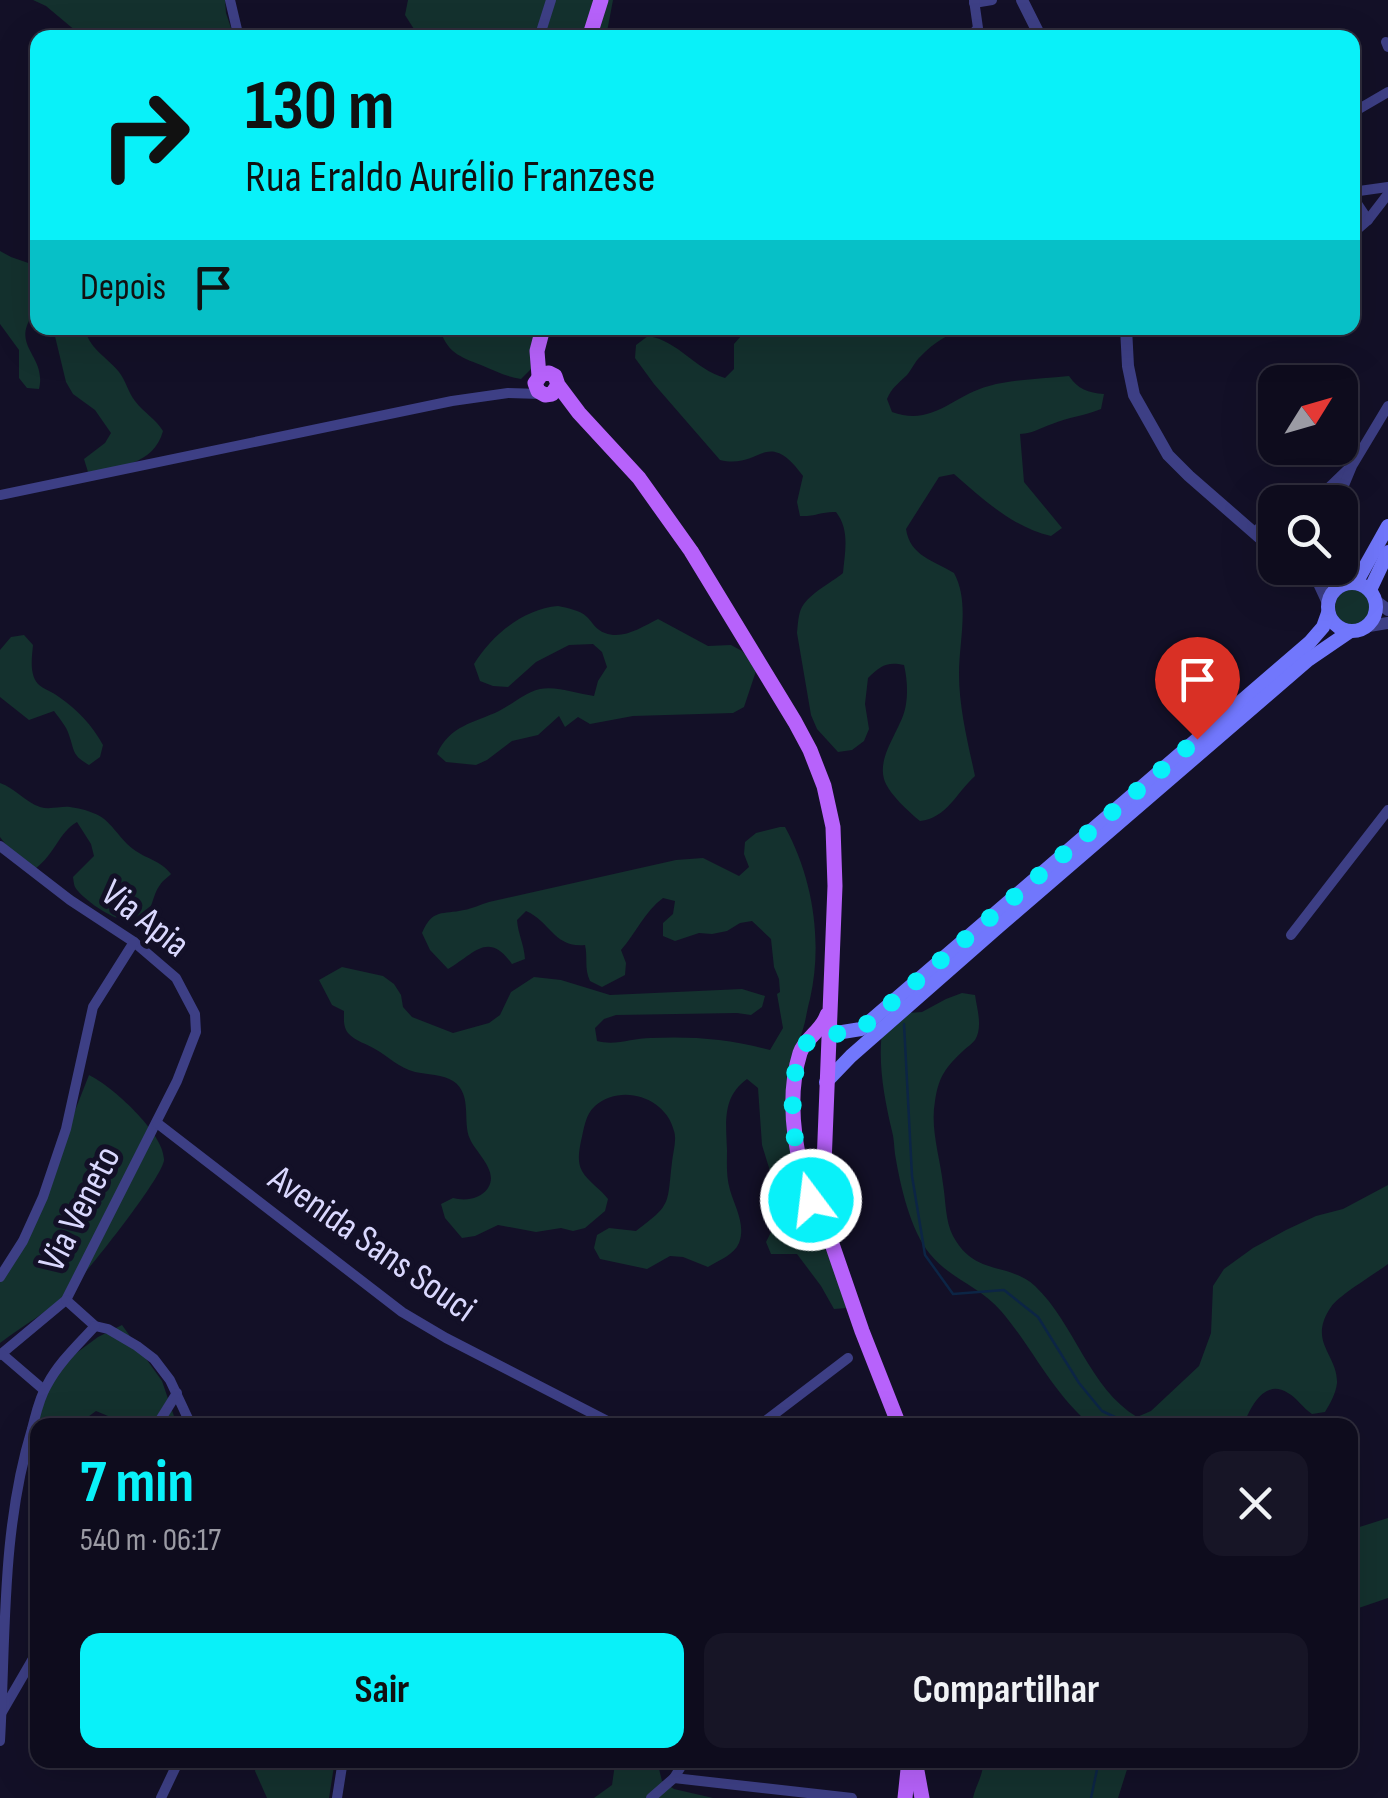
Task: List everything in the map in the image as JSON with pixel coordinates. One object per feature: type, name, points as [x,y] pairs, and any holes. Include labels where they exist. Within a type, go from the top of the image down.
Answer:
[{"type":"main road","points":[[592,30],[601,0]]},
{"type":"main road","points":[[543,335],[546,384],[579,413],[639,478],[691,550],[810,750],[824,786],[833,827],[835,886],[822,1208],[825,1230]]},
{"type":"main road","points":[[1328,608],[1332,622],[1349,632],[1369,626],[1376,614],[1366,594],[1388,526]]},
{"type":"main road","points":[[1366,594],[1388,552]]},
{"type":"main road","points":[[830,1021],[848,1032],[861,1029],[1310,642],[1324,627],[1332,593],[1366,594]]},
{"type":"main road","points":[[794,1078],[811,1092],[819,1088],[1012,914],[1308,660],[1349,632]]},
{"type":"main road","points":[[808,1042],[830,1021]]},
{"type":"main road","points":[[830,1021],[800,1051],[794,1078],[796,1146],[811,1200],[897,1418]]},
{"type":"main road","points":[[808,1042],[823,1050],[826,1082]]},
{"type":"main road","points":[[906,1798],[911,1768]]},
{"type":"main road","points":[[914,1768],[922,1798]]},
{"type":"street","points":[[230,0],[236,30]]},
{"type":"street","points":[[542,30],[551,0]]},
{"type":"street","points":[[976,30],[974,2],[992,0]]},
{"type":"street","points":[[1022,0],[1037,30]]},
{"type":"street","points":[[1360,108],[1388,92]]},
{"type":"street","points":[[1360,193],[1388,190]]},
{"type":"street","points":[[1360,227],[1388,190]]},
{"type":"street","points":[[1360,207],[1368,220]]},
{"type":"street","points":[[1126,335],[1134,394],[1168,455],[1258,536]]},
{"type":"street","points":[[0,495],[546,384]]},
{"type":"street","points":[[1342,485],[1388,406]]},
{"type":"street","points":[[1329,485],[1352,466]]},
{"type":"street","points":[[1319,585],[1328,608]]},
{"type":"street","points":[[1337,585],[1366,594]]},
{"type":"street","points":[[1369,626],[1388,624]]},
{"type":"street","points":[[1291,935],[1388,810]]},
{"type":"street","name":"Via Apia","points":[[0,846],[70,900],[134,942],[176,978],[194,1014],[196,1032],[157,1123]]},
{"type":"street","points":[[0,1277],[23,1241],[43,1197],[66,1129],[93,1006],[134,942]]},
{"type":"street","name":"Via Veneto","points":[[44,1390],[1,1355],[66,1300],[157,1123]]},
{"type":"street","name":"Avenida Sans Souci","points":[[157,1123],[402,1312],[601,1418]]},
{"type":"street","points":[[66,1300],[95,1326],[108,1329],[154,1359],[163,1368],[188,1418]]},
{"type":"street","points":[[35,1418],[44,1390],[60,1364],[95,1326]]},
{"type":"street","points":[[769,1418],[848,1358]]},
{"type":"street","points":[[161,1418],[177,1393]]},
{"type":"street","points":[[0,1742],[9,1547],[22,1460],[30,1435]]},
{"type":"street","points":[[2,1713],[30,1664]]},
{"type":"street","points":[[161,1798],[175,1768]]},
{"type":"street","points":[[337,1798],[341,1768]]},
{"type":"street","points":[[651,1798],[680,1768]]},
{"type":"street","points":[[674,1778],[852,1798]]},
{"type":"green space","points":[[33,0],[225,0],[232,30],[75,30]]},
{"type":"green space","points":[[408,0],[613,0],[607,30],[415,30],[405,15]]},
{"type":"green space","points":[[0,251],[30,264],[30,320],[25,336],[38,368],[39,389],[27,388],[19,378],[19,350],[0,324]]},
{"type":"green space","points":[[55,335],[88,335],[98,352],[119,372],[135,401],[163,431],[152,451],[133,463],[88,472],[84,459],[105,443],[111,433],[95,410],[73,394],[66,382]]},
{"type":"green space","points":[[443,335],[544,335],[532,368],[521,379],[460,356]]},
{"type":"green space","points":[[742,335],[950,335],[919,358],[891,391],[887,399],[892,412],[906,416],[931,413],[976,390],[1019,381],[1069,376],[1084,389],[1104,394],[1101,409],[1020,434],[1024,482],[1062,528],[1051,536],[1011,519],[954,474],[939,477],[906,529],[917,551],[954,573],[962,596],[959,687],[975,776],[944,810],[929,819],[920,821],[915,817],[884,779],[884,760],[906,704],[904,665],[884,665],[868,678],[865,704],[869,729],[864,741],[852,750],[838,752],[817,729],[811,715],[798,620],[810,597],[843,573],[846,541],[836,512],[800,516],[797,502],[803,476],[780,454],[763,453],[734,462],[720,460],[635,358],[636,345],[648,336],[669,343],[725,378],[734,369],[734,344]]},
{"type":"green space","points":[[1353,589],[1366,594],[1371,607],[1366,620],[1353,625],[1340,620],[1335,607],[1340,594]]},
{"type":"green space","points":[[558,606],[581,613],[599,630],[612,635],[632,632],[658,619],[708,646],[731,645],[757,668],[744,707],[733,713],[633,716],[590,724],[578,717],[565,727],[559,716],[538,735],[512,741],[476,765],[446,762],[437,754],[456,731],[529,693],[554,689],[594,696],[607,667],[602,652],[593,644],[569,645],[536,662],[508,687],[480,681],[474,664],[499,634],[533,612]]},
{"type":"green space","points":[[24,635],[33,645],[35,680],[78,713],[103,745],[100,757],[89,765],[77,756],[67,729],[54,711],[29,720],[0,697],[0,650],[11,637]]},
{"type":"green space","points":[[0,783],[40,807],[70,807],[99,816],[133,849],[167,869],[171,874],[157,889],[145,916],[134,921],[117,918],[77,890],[73,877],[94,856],[77,822],[35,869],[22,866],[0,837]]},
{"type":"green space","points":[[785,827],[803,867],[815,933],[814,977],[794,1058],[798,1127],[820,1241],[831,1259],[847,1308],[834,1309],[797,1254],[771,1254],[766,1242],[772,1230],[770,1171],[762,1145],[758,1088],[747,1079],[733,1094],[726,1120],[728,1180],[741,1236],[734,1251],[726,1257],[708,1267],[670,1256],[647,1269],[600,1259],[594,1248],[597,1235],[609,1228],[636,1231],[662,1209],[668,1196],[674,1131],[669,1119],[652,1102],[629,1095],[617,1095],[595,1106],[581,1141],[580,1168],[608,1199],[605,1211],[585,1228],[573,1231],[561,1228],[536,1232],[498,1225],[462,1238],[445,1218],[441,1204],[453,1198],[476,1197],[491,1182],[489,1169],[468,1132],[463,1093],[449,1079],[409,1070],[351,1036],[345,1028],[344,1011],[332,1005],[319,980],[342,967],[383,976],[394,984],[403,1007],[412,1017],[453,1033],[489,1023],[500,1015],[511,992],[534,977],[561,980],[610,995],[742,989],[765,996],[762,1007],[751,1015],[616,1015],[595,1028],[597,1041],[696,1038],[770,1050],[783,1028],[777,994],[779,979],[771,939],[752,921],[727,931],[699,933],[675,941],[663,936],[663,923],[673,914],[675,901],[663,898],[621,950],[625,975],[602,987],[590,981],[585,945],[566,943],[526,911],[517,920],[525,959],[512,964],[496,948],[488,947],[448,969],[430,950],[422,933],[439,914],[676,860],[703,858],[739,876],[749,867],[745,842],[756,833]]},
{"type":"green space","points":[[962,993],[975,995],[979,1018],[974,1041],[941,1079],[934,1111],[950,1230],[971,1258],[1013,1273],[1035,1286],[1061,1318],[1106,1390],[1137,1417],[1151,1411],[1199,1366],[1211,1333],[1213,1286],[1224,1269],[1286,1230],[1343,1209],[1388,1185],[1388,1264],[1341,1297],[1324,1319],[1323,1339],[1337,1383],[1325,1412],[1312,1414],[1288,1393],[1272,1389],[1260,1397],[1246,1418],[1083,1418],[1001,1311],[930,1254],[911,1220],[900,1179],[882,1078],[881,1038],[883,1025]]},
{"type":"green space","points":[[89,1075],[111,1089],[147,1125],[162,1149],[164,1160],[138,1205],[78,1281],[53,1305],[0,1343],[0,1277],[56,1159]]},
{"type":"green space","points":[[122,1325],[162,1381],[175,1418],[107,1418],[96,1411],[86,1418],[39,1418],[40,1400],[71,1357]]},
{"type":"green space","points":[[1388,1518],[1388,1598],[1358,1608],[1358,1527]]},
{"type":"green space","points":[[334,1768],[329,1798],[267,1798],[255,1771]]},
{"type":"green space","points":[[614,1768],[660,1768],[662,1781],[674,1789],[713,1798],[594,1798],[612,1785]]},
{"type":"green space","points":[[982,1768],[1127,1768],[1118,1798],[973,1798]]},
{"type":"waterway","points":[[904,1024],[912,1176],[925,1255],[953,1294],[1004,1290],[1038,1317],[1079,1383],[1102,1411],[1117,1418]]},
{"type":"waterway","points":[[1091,1798],[1097,1768]]},
{"type":"route","points":[[811,1200],[793,1128],[794,1078],[804,1044],[822,1036],[861,1029],[1197,739]]}]
